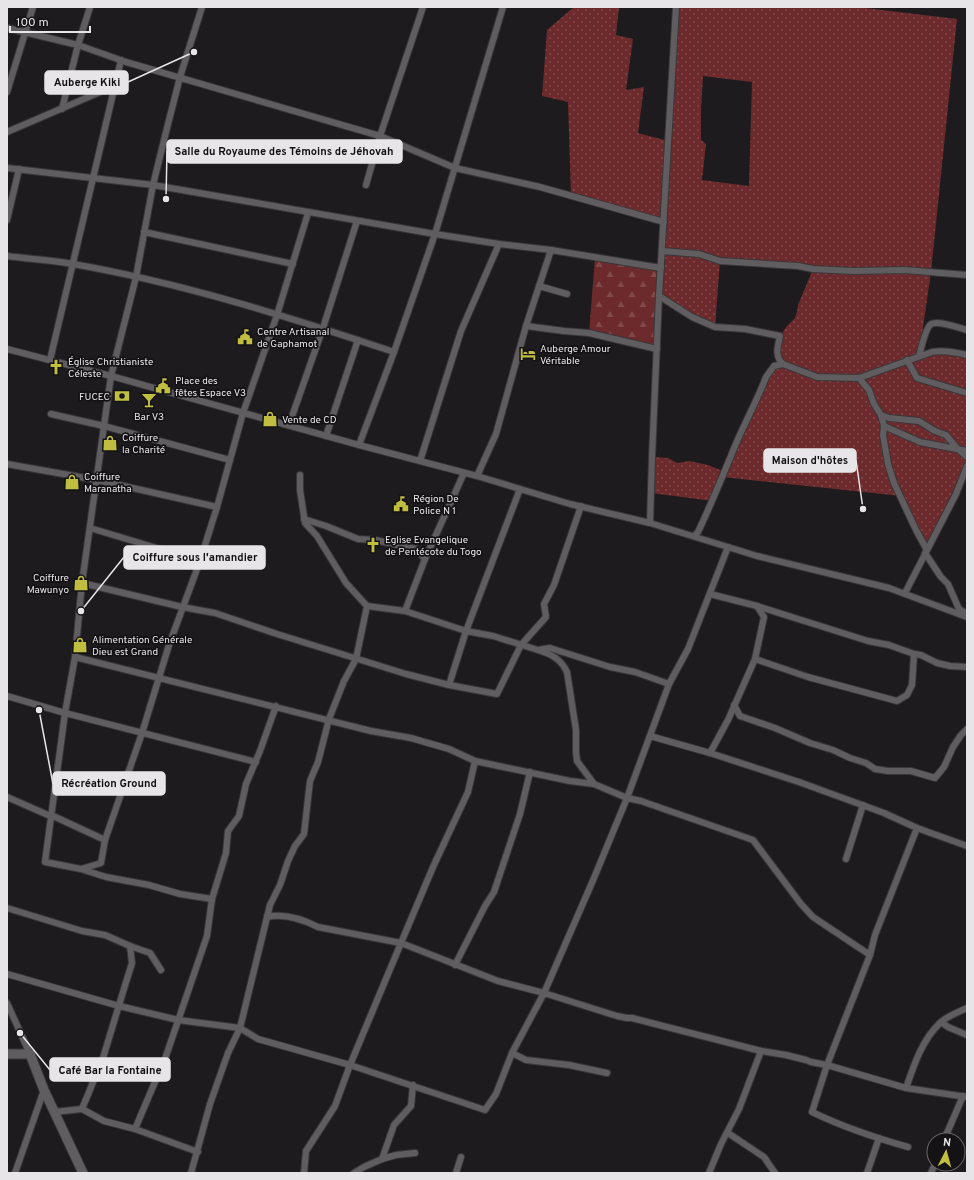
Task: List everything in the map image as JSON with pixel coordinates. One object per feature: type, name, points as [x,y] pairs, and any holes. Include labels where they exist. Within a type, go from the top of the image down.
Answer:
[{"type":"street","points":[[7,92],[33,7]]},
{"type":"street","points":[[62,109],[78,45],[90,7]]},
{"type":"street","points":[[202,7],[180,77],[153,185],[136,277],[111,376],[82,583],[75,657],[65,713],[46,862],[81,869],[106,877],[149,885],[180,894],[212,899]]},
{"type":"street","points":[[366,185],[380,136],[423,7]]},
{"type":"street","points":[[359,445],[394,352],[435,234],[503,7]]},
{"type":"street","points":[[650,523],[659,296],[676,7]]},
{"type":"street","points":[[7,28],[78,45],[120,60],[380,136],[456,168],[540,188],[664,222]]},
{"type":"street","points":[[50,360],[120,60]]},
{"type":"street","points":[[7,132],[114,86]]},
{"type":"street","points":[[7,168],[153,185],[435,234],[551,250],[661,268]]},
{"type":"street","points":[[7,220],[19,169]]},
{"type":"street","points":[[81,869],[102,863],[105,840],[142,733],[182,607],[200,561],[217,507],[243,412],[277,315],[308,213]]},
{"type":"street","points":[[289,425],[323,328],[356,221]]},
{"type":"street","points":[[144,232],[293,264]]},
{"type":"street","points":[[420,461],[461,331],[499,244]]},
{"type":"street","points":[[477,476],[496,434],[526,326],[551,250]]},
{"type":"street","points":[[662,251],[699,254],[720,261],[764,265],[853,270],[904,270],[967,276]]},
{"type":"street","points":[[7,256],[72,264],[136,277],[203,294],[323,328],[394,352]]},
{"type":"street","points":[[539,286],[567,294]]},
{"type":"street","points":[[659,296],[692,317],[715,327],[744,329],[780,336],[777,354],[779,360],[783,364],[817,377],[859,378],[907,360],[943,350],[967,355]]},
{"type":"street","points":[[919,356],[926,332],[930,325],[937,322],[967,330]]},
{"type":"street","points":[[526,326],[589,333],[657,349]]},
{"type":"street","points":[[326,436],[358,340]]},
{"type":"street","points":[[7,349],[477,476],[581,506],[650,523],[757,556],[889,588],[967,615]]},
{"type":"street","points":[[907,360],[917,378],[967,393]]},
{"type":"street","points":[[694,536],[698,532],[713,501],[730,456],[766,377],[774,366],[783,364]]},
{"type":"street","points":[[859,378],[868,390],[881,415],[884,426],[883,435],[888,464],[894,483],[926,551],[941,577],[950,588],[959,609],[967,615]]},
{"type":"street","points":[[51,414],[104,426],[230,460]]},
{"type":"street","points":[[881,415],[889,418],[919,421],[946,435],[956,448],[967,457]]},
{"type":"street","points":[[884,426],[920,442],[967,450]]},
{"type":"street","points":[[7,464],[97,480],[217,507]]},
{"type":"street","points":[[905,593],[956,494],[967,466]]},
{"type":"street","points":[[405,611],[425,559],[464,473]]},
{"type":"street","points":[[300,475],[300,490],[305,524],[317,536],[346,583],[367,606],[405,611],[466,631],[493,636],[551,654],[563,664],[567,672],[576,730],[576,752],[578,761],[594,784]]},
{"type":"street","points":[[449,685],[466,631],[520,489]]},
{"type":"street","points":[[82,583],[182,607],[215,613],[406,674],[449,685],[497,694],[521,645],[546,617],[544,604],[554,585],[581,506]]},
{"type":"street","points":[[304,519],[358,539],[375,540],[416,549],[425,559]]},
{"type":"street","points":[[90,528],[200,561]]},
{"type":"street","points":[[7,974],[119,1006],[178,1020],[240,1028],[258,1039],[350,1065],[486,1110],[496,1094],[512,1053],[544,993],[594,878],[627,798],[669,684],[688,649],[728,547]]},
{"type":"street","points":[[710,594],[757,606],[868,641],[889,645],[921,655],[937,663],[950,666],[967,667]]},
{"type":"street","points":[[191,1173],[210,1104],[228,1053],[240,1028],[270,905],[280,885],[295,846],[304,834],[310,781],[318,762],[329,719],[344,682],[356,659],[367,606]]},
{"type":"street","points":[[710,752],[728,720],[755,660],[764,617],[757,606]]},
{"type":"street","points":[[538,650],[550,648],[610,667],[635,672],[669,684]]},
{"type":"street","points":[[755,660],[802,675],[897,701],[907,695],[912,685],[914,654]]},
{"type":"street","points":[[75,657],[329,719],[371,731],[411,738],[449,749],[476,761],[594,784],[627,798],[641,800],[753,840],[801,904],[813,917],[870,955]]},
{"type":"street","points":[[7,696],[65,713],[256,762]]},
{"type":"street","points":[[734,705],[740,716],[775,728],[810,743],[834,750],[850,758],[866,763],[875,769],[888,771],[911,771],[935,778],[944,767],[953,747],[967,729]]},
{"type":"street","points":[[135,1129],[166,1056],[207,936],[212,899],[226,853],[228,831],[239,816],[246,784],[256,762],[276,706]]},
{"type":"street","points":[[650,736],[710,752],[863,805],[917,828],[967,846]]},
{"type":"street","points":[[304,1173],[306,1150],[335,1106],[350,1065],[401,943],[468,792],[476,761]]},
{"type":"street","points":[[455,965],[494,892],[520,814],[530,772]]},
{"type":"street","points":[[7,797],[105,840]]},
{"type":"street","points":[[846,859],[863,805]]},
{"type":"street","points":[[908,1147],[834,1122],[812,1112],[827,1065],[870,955],[875,935],[917,828]]},
{"type":"street","points":[[7,908],[82,931],[105,935],[150,953],[161,970]]},
{"type":"street","points":[[267,917],[277,914],[307,921],[318,927],[401,943],[498,981],[544,993],[622,1017],[632,1018],[761,1051],[786,1055],[827,1065],[906,1088],[965,1097],[948,1132]]},
{"type":"street","points":[[82,1109],[103,1058],[132,963],[130,946]]},
{"type":"street","points":[[7,1003],[30,1054],[44,1090],[81,1171]]},
{"type":"street","points":[[906,1088],[926,1039],[941,1022],[967,1008]]},
{"type":"street","points":[[941,1022],[948,1027],[967,1035]]},
{"type":"street","points":[[709,1173],[721,1144],[739,1109],[761,1051]]},
{"type":"street","points":[[512,1053],[526,1060],[568,1065],[607,1073]]},
{"type":"street","points":[[7,1054],[30,1054]]},
{"type":"street","points":[[382,1158],[394,1125],[411,1106],[413,1085]]},
{"type":"street","points":[[15,1173],[44,1090]]},
{"type":"street","points":[[54,1112],[82,1109],[104,1122],[135,1129],[198,1152]]},
{"type":"street","points":[[728,1133],[764,1156],[775,1173]]},
{"type":"street","points":[[867,1173],[879,1138]]},
{"type":"street","points":[[354,1173],[382,1158],[396,1154],[415,1153]]},
{"type":"street","points":[[456,1173],[461,1157]]},
{"type":"green space","points":[[574,7],[619,7],[616,35],[633,39],[626,90],[644,87],[638,133],[668,141],[677,7],[857,7],[957,19],[931,272],[919,355],[939,351],[967,355],[967,466],[927,550],[901,496],[723,477],[713,501],[651,493],[652,457],[668,458],[677,463],[689,461],[708,465],[725,472],[774,366],[783,364],[777,354],[780,336],[795,318],[798,305],[813,269],[720,261],[715,327],[659,296],[663,222],[571,196],[568,102],[542,96],[547,30]],"holes":[[[703,76],[752,82],[749,186],[702,180],[706,144],[701,140]]]},
{"type":"green space","points":[[595,258],[661,268],[657,349],[589,333]]},
{"type":"place","name":"Auberge Kiki","points":[[194,52]]},
{"type":"place","name":"Salle du Royaume des Témoins de Jéhovah","points":[[166,199]]},
{"type":"place","name":"Centre Artisanal de Gaphamot","points":[[245,337]]},
{"type":"place","name":"Auberge Amour Véritable","points":[[528,354]]},
{"type":"place","name":"Église Christianiste Céleste","points":[[56,367]]},
{"type":"place","name":"Place des fêtes Espace V3","points":[[163,386]]},
{"type":"place","name":"FUCEC","points":[[122,396]]},
{"type":"place","name":"Bar V3","points":[[149,400]]},
{"type":"place","name":"Vente de CD","points":[[270,419]]},
{"type":"place","name":"Coiffure la Charité","points":[[110,443]]},
{"type":"place","name":"Coiffure Maranatha","points":[[72,482]]},
{"type":"place","name":"Région De Police N 1","points":[[401,504]]},
{"type":"place","name":"Maison d'hôtes","points":[[863,509]]},
{"type":"place","name":"Eglise Evangelique de Pentécote du Togo","points":[[373,545]]},
{"type":"place","name":"Coiffure Mawunyo","points":[[81,583]]},
{"type":"place","name":"Coiffure sous l'amandier","points":[[81,611]]},
{"type":"place","name":"Alimentation Générale Dieu est Grand","points":[[80,645]]},
{"type":"place","name":"Récréation Ground","points":[[39,710]]},
{"type":"place","name":"Café Bar la Fontaine","points":[[20,1033]]}]
